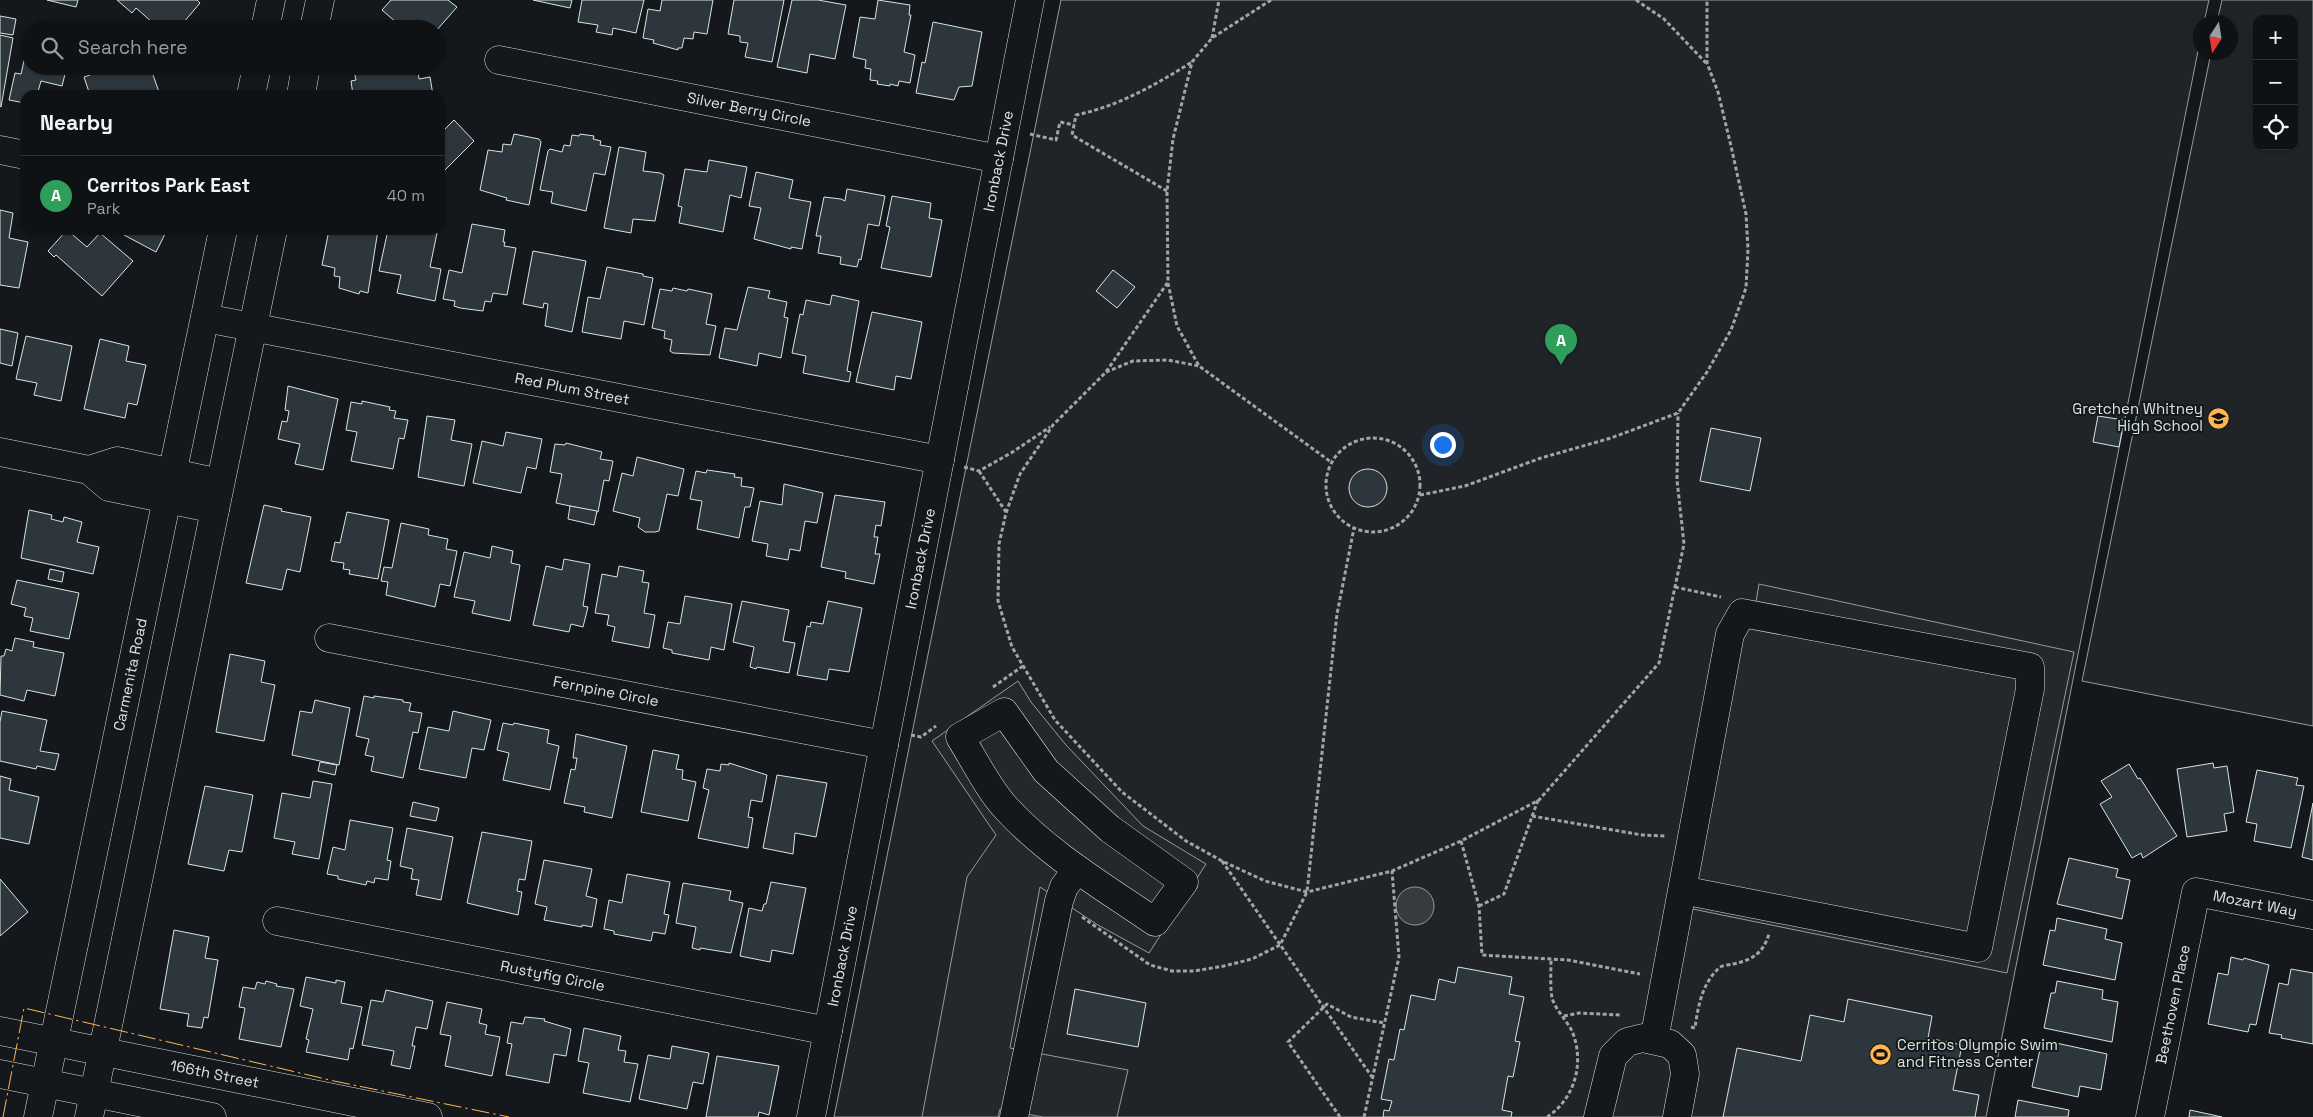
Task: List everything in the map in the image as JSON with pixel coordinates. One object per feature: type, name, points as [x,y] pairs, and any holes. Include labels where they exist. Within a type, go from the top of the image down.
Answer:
[{"type":"street","points":[[267,20],[271,0]]},
{"type":"street","points":[[316,20],[320,0]]},
{"type":"street","name":"Ironback Drive","points":[[811,1117],[1030,0]]},
{"type":"street","name":"Silver Berry Circle","points":[[499,60],[999,159]]},
{"type":"street","points":[[252,90],[255,75]]},
{"type":"street","points":[[301,90],[304,75]]},
{"type":"street","points":[[0,150],[20,155]]},
{"type":"street","name":"Carmenita Road","points":[[38,1117],[222,235]]},
{"type":"street","points":[[91,1105],[271,235]]},
{"type":"street","name":"Red Plum Street","points":[[205,318],[940,460]]},
{"type":"street","points":[[0,452],[89,470],[117,461],[170,486],[217,496]]},
{"type":"street","points":[[1654,1040],[1666,978],[1682,890],[1692,836],[1730,634],[1742,613],[2030,667],[2030,689],[1978,948],[1682,890]]},
{"type":"street","name":"Fernpine Circle","points":[[329,638],[884,746]]},
{"type":"street","points":[[1004,712],[1046,771],[1110,829],[1184,882],[1155,922],[1077,869],[1037,838],[1004,807],[960,737],[1004,712]]},
{"type":"street","points":[[1014,1117],[1059,901],[1064,886],[1077,869]]},
{"type":"street","name":"Mozart Way","points":[[2196,892],[2313,915]]},
{"type":"street","name":"Beethoven Place","points":[[2150,1117],[2196,892]]},
{"type":"street","name":"Rustyfig Circle","points":[[277,921],[828,1031]]},
{"type":"street","name":"166th Street","points":[[0,1031],[428,1117]]},
{"type":"street","points":[[1598,1117],[1613,1056],[1627,1042],[1643,1038],[1670,1044],[1682,1055],[1685,1074],[1677,1117]]},
{"type":"street","points":[[0,1074],[45,1084],[91,1105],[212,1117]]},
{"type":"path","points":[[1212,38],[1219,0]]},
{"type":"path","points":[[1167,191],[1072,136],[1076,115],[1096,111],[1139,93],[1192,62],[1212,38],[1271,0]]},
{"type":"path","points":[[1636,0],[1664,19],[1707,63]]},
{"type":"path","points":[[1420,495],[1465,486],[1541,458],[1611,438],[1678,413],[1707,372],[1731,330],[1746,288],[1748,248],[1746,214],[1718,92],[1707,63],[1707,0]]},
{"type":"path","points":[[1192,62],[1173,139],[1167,191],[1168,282],[1177,326],[1199,366]]},
{"type":"path","points":[[1005,128],[1056,140],[1060,122],[1074,125]]},
{"type":"path","points":[[1168,282],[1106,372],[1053,426],[1020,474],[1006,512],[999,544],[998,601],[1012,648],[1055,720],[1122,792],[1186,841],[1222,861],[1265,881],[1307,892],[1392,871],[1460,841],[1539,800]]},
{"type":"path","points":[[1106,372],[1133,361],[1168,360],[1199,366],[1331,462]]},
{"type":"path","points":[[1480,906],[1504,894],[1539,800],[1658,663],[1684,544],[1677,480],[1678,413]]},
{"type":"path","points":[[979,471],[1010,454],[1053,426]]},
{"type":"path","points":[[1364,438],[1383,438],[1400,446],[1413,459],[1420,476],[1420,495],[1413,512],[1399,525],[1382,532],[1364,532],[1346,524],[1333,511],[1326,494],[1326,476],[1331,462],[1347,446],[1364,438]]},
{"type":"path","points":[[940,460],[979,471],[1006,512]]},
{"type":"path","points":[[1059,901],[1150,965],[1172,971],[1194,971],[1224,966],[1252,959],[1280,945],[1307,892],[1337,614],[1354,528]]},
{"type":"path","points":[[1675,587],[1732,599],[1742,613]]},
{"type":"path","points":[[1532,816],[1642,835],[1692,836]]},
{"type":"path","points":[[1460,841],[1480,906],[1482,955],[1568,960],[1666,978]]},
{"type":"path","points":[[1222,861],[1372,1077]]},
{"type":"path","points":[[1364,1117],[1399,957],[1392,871]]},
{"type":"path","points":[[1547,1117],[1566,1100],[1574,1085],[1577,1052],[1572,1033],[1552,1000],[1551,959]]},
{"type":"path","points":[[1340,1117],[1288,1042],[1327,1004],[1350,1017],[1384,1023]]},
{"type":"shaded area","points":[[1061,0],[2209,0],[2206,15],[2193,15],[2193,60],[2196,60],[1986,1117],[834,1117]]},
{"type":"shaded area","name":"Gretchen Whitney High School","points":[[2222,0],[2313,0],[2313,726],[2082,681],[2210,60],[2238,60],[2238,15],[2219,15]]},
{"type":"shaded area","points":[[1759,584],[2074,652],[2007,973],[1668,904],[1719,645],[1752,625]]},
{"type":"shaded area","points":[[1018,681],[1031,702],[1066,745],[1143,826],[1206,864],[1149,953],[1098,925],[1040,887],[1010,1048],[1128,1070],[1117,1117],[1043,1117],[1000,1109],[998,1117],[922,1117],[967,877],[996,835],[932,741]]},
{"type":"shaded area","points":[[1415,887],[1428,893],[1434,906],[1428,919],[1415,925],[1402,919],[1396,906],[1402,893]]},
{"type":"building","points":[[47,0],[78,0],[76,7]]},
{"type":"building","points":[[117,0],[197,0],[200,3],[186,20],[150,20],[136,8],[132,13]]},
{"type":"building","points":[[391,0],[448,0],[457,7],[445,21],[394,20],[382,10]]},
{"type":"building","points":[[533,0],[572,0],[570,8]]},
{"type":"building","points":[[582,0],[644,0],[636,33],[613,28],[612,35],[596,32],[598,25],[578,22]]},
{"type":"building","points":[[662,0],[713,0],[707,34],[694,32],[693,39],[684,38],[682,48],[678,48],[678,50],[653,43],[654,40],[643,38],[648,9],[660,11]]},
{"type":"building","points":[[734,0],[784,0],[772,62],[745,57],[748,43],[740,42],[740,36],[728,34]]},
{"type":"building","points":[[792,0],[818,0],[846,5],[835,59],[810,54],[807,73],[777,67]]},
{"type":"building","points":[[878,0],[910,5],[909,15],[911,15],[904,52],[915,55],[910,83],[899,81],[898,86],[877,84],[878,81],[870,80],[871,69],[865,68],[866,60],[853,57],[860,17],[875,19]]},
{"type":"building","points":[[0,16],[16,19],[13,35],[0,33]]},
{"type":"building","points":[[933,22],[982,32],[972,86],[959,87],[954,100],[916,93],[922,62],[925,63]]},
{"type":"building","points":[[0,35],[13,38],[1,107],[0,106]]},
{"type":"building","points":[[15,73],[20,75],[65,75],[62,86],[41,81],[38,90],[20,90],[20,102],[9,100]]},
{"type":"building","points":[[90,75],[153,75],[158,90],[88,90],[84,77]]},
{"type":"building","points":[[355,75],[418,75],[419,79],[430,77],[432,90],[352,90],[351,81],[356,80]]},
{"type":"building","points":[[454,120],[474,141],[445,170],[445,129]]},
{"type":"building","points":[[514,134],[539,139],[541,142],[529,205],[506,200],[507,198],[480,190],[488,150],[502,152],[503,144],[511,145]]},
{"type":"building","points":[[580,134],[594,136],[593,139],[601,141],[600,145],[611,147],[605,175],[594,173],[586,211],[551,203],[553,192],[540,190],[548,151],[550,149],[562,152],[564,145],[570,146],[572,135],[579,136]]},
{"type":"building","points":[[619,147],[646,152],[643,171],[664,175],[655,221],[633,219],[631,233],[604,228]]},
{"type":"building","points":[[709,160],[747,167],[741,198],[730,195],[723,232],[679,223],[682,207],[678,206],[685,169],[707,172]]},
{"type":"building","points":[[756,172],[793,180],[789,198],[811,202],[802,249],[791,247],[791,249],[754,239],[761,208],[749,206]]},
{"type":"building","points":[[847,189],[885,196],[879,226],[868,224],[861,260],[859,259],[857,267],[840,264],[841,257],[818,253],[821,236],[816,236],[824,197],[845,201]]},
{"type":"building","points":[[892,196],[931,203],[929,218],[942,220],[931,277],[881,268],[890,227],[886,226]]},
{"type":"building","points":[[0,210],[13,213],[9,238],[28,242],[19,288],[0,285]]},
{"type":"building","points":[[472,224],[505,230],[504,246],[516,248],[507,295],[493,293],[491,302],[485,301],[483,311],[460,308],[454,306],[455,301],[443,299],[449,270],[462,273]]},
{"type":"building","points":[[62,235],[73,235],[87,247],[98,235],[102,235],[133,261],[102,296],[56,255],[54,257],[48,251]]},
{"type":"building","points":[[124,235],[164,235],[156,252]]},
{"type":"building","points":[[328,235],[377,235],[368,293],[360,291],[359,294],[339,288],[340,277],[334,276],[335,268],[322,265]]},
{"type":"building","points":[[387,235],[437,235],[430,267],[441,269],[435,301],[397,293],[401,275],[379,271]]},
{"type":"building","points":[[533,251],[586,261],[572,332],[545,326],[548,304],[544,303],[543,308],[523,304]]},
{"type":"building","points":[[607,267],[643,274],[643,276],[653,278],[644,325],[624,321],[621,339],[582,332],[588,297],[600,299]]},
{"type":"building","points":[[1113,270],[1135,287],[1117,308],[1096,291]]},
{"type":"building","points":[[748,287],[770,291],[768,298],[787,302],[784,317],[788,318],[781,358],[759,353],[757,366],[719,358],[725,328],[737,330]]},
{"type":"building","points":[[673,288],[712,294],[706,324],[716,326],[710,355],[673,353],[670,351],[672,340],[664,338],[665,331],[652,328],[660,289],[672,291]]},
{"type":"building","points":[[832,295],[859,301],[847,371],[851,372],[849,382],[803,373],[806,356],[792,353],[800,314],[803,315],[806,300],[830,305]]},
{"type":"building","points":[[872,312],[922,322],[911,379],[896,376],[894,390],[856,382]]},
{"type":"building","points":[[0,329],[18,333],[12,366],[0,363]]},
{"type":"building","points":[[26,336],[72,346],[61,401],[34,395],[37,383],[16,379]]},
{"type":"building","points":[[100,339],[129,346],[126,361],[146,365],[137,405],[128,403],[125,418],[84,409]]},
{"type":"building","points":[[288,386],[338,399],[323,470],[295,464],[300,444],[278,439],[282,421],[287,422],[289,411],[285,410]]},
{"type":"building","points":[[362,401],[390,407],[389,410],[396,411],[394,418],[408,420],[404,439],[399,438],[393,469],[351,461],[357,432],[346,430],[351,402],[362,404]]},
{"type":"building","points":[[427,416],[455,420],[451,440],[472,444],[464,486],[418,477]]},
{"type":"building","points":[[2098,416],[2124,420],[2119,447],[2093,442]]},
{"type":"building","points":[[1711,428],[1761,438],[1750,491],[1700,481]]},
{"type":"building","points":[[506,432],[542,439],[536,469],[527,467],[521,493],[473,483],[482,441],[503,446]]},
{"type":"building","points":[[566,443],[602,452],[600,459],[613,461],[609,481],[604,480],[598,512],[556,503],[562,474],[550,472],[555,444],[565,445]]},
{"type":"building","points":[[637,457],[684,469],[678,496],[667,494],[659,531],[645,532],[638,527],[640,518],[613,511],[622,473],[633,476]]},
{"type":"building","points":[[1368,469],[1381,475],[1387,488],[1381,501],[1368,507],[1355,501],[1349,488],[1355,475]]},
{"type":"building","points":[[707,470],[735,474],[734,477],[742,478],[741,486],[754,488],[750,507],[745,507],[739,538],[697,529],[702,501],[690,499],[696,471],[706,473]]},
{"type":"building","points":[[784,484],[823,493],[817,523],[805,521],[800,551],[790,549],[788,560],[766,556],[768,544],[752,541],[760,501],[782,505]]},
{"type":"building","points":[[835,495],[885,502],[881,526],[876,525],[874,537],[878,537],[875,554],[880,554],[874,584],[845,578],[846,572],[821,567]]},
{"type":"building","points":[[264,505],[282,509],[281,511],[311,517],[300,572],[287,569],[282,590],[246,583]]},
{"type":"building","points":[[570,506],[597,511],[594,525],[568,519]]},
{"type":"building","points":[[29,510],[52,515],[51,519],[63,522],[64,517],[82,522],[77,542],[99,547],[93,574],[21,558]]},
{"type":"building","points":[[347,512],[389,520],[378,579],[349,574],[350,570],[343,569],[344,563],[331,561],[335,542],[340,543]]},
{"type":"building","points":[[401,523],[429,529],[428,535],[448,539],[446,549],[457,551],[450,586],[440,584],[435,607],[386,595],[388,582],[381,581],[384,567],[392,568]]},
{"type":"building","points":[[492,546],[513,551],[511,563],[520,565],[510,621],[472,613],[475,601],[454,597],[464,552],[490,558]]},
{"type":"building","points":[[564,559],[590,564],[583,606],[588,607],[583,627],[571,624],[569,632],[533,625],[546,566],[562,570]]},
{"type":"building","points":[[619,566],[644,571],[642,582],[649,583],[644,613],[655,615],[649,648],[612,641],[615,627],[607,625],[609,615],[595,613],[602,574],[617,577]]},
{"type":"building","points":[[50,569],[64,572],[62,582],[48,579]]},
{"type":"building","points":[[17,580],[79,593],[69,639],[30,631],[33,618],[24,616],[26,608],[11,604]]},
{"type":"building","points":[[685,596],[732,604],[724,650],[711,647],[709,660],[672,653],[672,650],[663,648],[668,622],[680,624]]},
{"type":"building","points":[[742,601],[789,610],[783,641],[795,643],[789,673],[750,667],[754,647],[733,642]]},
{"type":"building","points":[[828,601],[862,608],[849,672],[829,669],[827,680],[797,675],[807,626],[810,627],[811,622],[823,624]]},
{"type":"building","points":[[15,638],[34,642],[33,647],[64,653],[55,696],[27,690],[24,701],[0,695],[1,656],[4,656],[6,649],[12,651]]},
{"type":"building","points":[[230,654],[265,661],[261,682],[275,685],[264,741],[216,732]]},
{"type":"building","points":[[364,696],[403,700],[403,702],[411,703],[409,711],[422,713],[418,733],[413,732],[403,778],[371,771],[374,757],[365,755],[369,739],[356,736]]},
{"type":"building","points":[[315,700],[350,708],[339,765],[292,755],[300,711],[312,713]]},
{"type":"building","points":[[2,711],[47,720],[40,751],[59,754],[55,770],[37,766],[36,769],[0,761],[0,722]]},
{"type":"building","points":[[453,711],[491,720],[484,750],[472,748],[466,778],[419,769],[428,727],[449,731]]},
{"type":"building","points":[[503,723],[513,725],[514,723],[549,730],[547,743],[559,746],[550,790],[503,780],[509,753],[497,750]]},
{"type":"building","points":[[576,734],[627,746],[612,818],[584,812],[585,807],[564,803],[571,769],[575,770],[577,758],[573,758]]},
{"type":"building","points":[[653,750],[679,755],[676,769],[683,770],[682,779],[696,782],[688,821],[641,812]]},
{"type":"building","points":[[320,762],[337,765],[335,775],[318,771]]},
{"type":"building","points":[[729,763],[767,775],[762,802],[751,800],[748,817],[753,818],[748,848],[698,838],[709,790],[703,788],[707,769],[720,771],[721,764],[729,765]]},
{"type":"building","points":[[2213,763],[2214,768],[2227,766],[2234,812],[2224,814],[2227,831],[2187,837],[2177,769]]},
{"type":"building","points":[[2129,764],[2177,836],[2143,858],[2141,853],[2132,858],[2100,804],[2112,797],[2101,781]]},
{"type":"building","points":[[2257,770],[2298,778],[2296,785],[2304,786],[2291,848],[2254,841],[2257,824],[2246,822]]},
{"type":"building","points":[[777,775],[827,783],[816,837],[795,833],[793,854],[763,848]]},
{"type":"building","points":[[0,776],[11,779],[9,790],[39,797],[29,844],[0,838]]},
{"type":"building","points":[[313,781],[332,784],[319,859],[292,854],[295,842],[274,838],[282,793],[310,798]]},
{"type":"building","points":[[205,786],[253,795],[242,852],[229,850],[224,871],[188,864]]},
{"type":"building","points":[[413,802],[439,808],[436,821],[410,816]]},
{"type":"building","points":[[2313,803],[2313,860],[2302,857]]},
{"type":"building","points":[[350,820],[393,828],[387,860],[391,861],[388,880],[375,878],[374,883],[367,881],[366,885],[338,879],[338,876],[327,874],[333,847],[345,850]]},
{"type":"building","points":[[407,828],[453,837],[441,900],[416,895],[419,880],[411,879],[413,869],[400,866]]},
{"type":"building","points":[[482,832],[532,841],[525,880],[519,879],[517,891],[522,892],[518,915],[467,903]]},
{"type":"building","points":[[2069,858],[2118,869],[2116,877],[2130,880],[2122,919],[2057,904]]},
{"type":"building","points":[[544,860],[592,869],[586,896],[597,899],[592,927],[544,920],[547,907],[535,904]]},
{"type":"building","points":[[627,874],[670,882],[664,914],[669,915],[665,934],[653,932],[651,941],[614,934],[614,931],[604,929],[609,900],[622,903]]},
{"type":"building","points":[[0,879],[28,912],[0,936]]},
{"type":"building","points":[[771,882],[806,888],[793,954],[772,950],[770,962],[740,956],[749,908],[762,911],[764,904],[766,904]]},
{"type":"building","points":[[683,883],[731,891],[729,900],[743,903],[731,953],[692,948],[696,927],[676,923]]},
{"type":"building","points":[[2057,918],[2107,929],[2105,939],[2122,943],[2115,980],[2043,965],[2050,930],[2055,931]]},
{"type":"building","points":[[174,930],[209,937],[205,958],[218,960],[208,1018],[204,1017],[202,1028],[187,1026],[189,1014],[160,1009]]},
{"type":"building","points":[[2231,957],[2243,960],[2244,958],[2269,965],[2256,1025],[2250,1024],[2248,1032],[2208,1024],[2218,973],[2228,975]]},
{"type":"building","points":[[1458,967],[1512,977],[1509,994],[1524,997],[1515,1041],[1520,1042],[1513,1077],[1508,1076],[1502,1110],[1512,1112],[1511,1117],[1383,1117],[1384,1110],[1389,1111],[1392,1101],[1381,1099],[1389,1059],[1394,1060],[1400,1029],[1404,1030],[1411,995],[1435,1000],[1439,979],[1455,983]]},
{"type":"building","points":[[2291,969],[2313,973],[2313,1044],[2281,1038],[2282,1035],[2269,1033],[2279,983],[2288,985]]},
{"type":"building","points":[[306,977],[336,983],[336,980],[345,982],[341,1003],[362,1007],[353,1049],[350,1048],[348,1060],[306,1052],[309,1040],[306,1039],[313,1009],[300,1006]]},
{"type":"building","points":[[266,981],[277,984],[276,986],[294,989],[281,1047],[239,1039],[245,1008],[239,1007],[243,987],[255,989],[257,982],[265,984]]},
{"type":"building","points":[[2057,981],[2103,990],[2102,999],[2118,1002],[2112,1042],[2044,1028],[2051,993],[2055,993]]},
{"type":"building","points":[[1075,989],[1146,1003],[1138,1047],[1067,1034]]},
{"type":"building","points":[[386,990],[433,1001],[427,1029],[416,1027],[412,1046],[415,1046],[410,1069],[391,1065],[394,1051],[362,1045],[371,1000],[383,1002]]},
{"type":"building","name":"Cerritos Olympic Swim and Fitness Center","points":[[1848,999],[1932,1016],[1928,1038],[1962,1045],[1953,1090],[1979,1095],[1975,1117],[1723,1117],[1737,1048],[1801,1061],[1810,1015],[1844,1022]]},
{"type":"building","points":[[447,1002],[482,1009],[479,1023],[487,1025],[485,1034],[500,1037],[492,1076],[445,1066],[451,1036],[440,1034]]},
{"type":"building","points":[[525,1017],[545,1019],[544,1021],[571,1029],[566,1056],[554,1054],[549,1083],[506,1075],[512,1044],[507,1043],[511,1022],[523,1024]]},
{"type":"building","points":[[584,1028],[621,1036],[618,1050],[626,1051],[624,1062],[638,1064],[630,1102],[583,1093],[589,1063],[578,1061]]},
{"type":"building","points":[[2042,1040],[2107,1054],[2101,1090],[2080,1086],[2078,1097],[2032,1087]]},
{"type":"building","points":[[672,1046],[709,1053],[703,1084],[693,1082],[687,1109],[639,1099],[648,1055],[670,1059]]},
{"type":"building","points":[[717,1056],[779,1066],[769,1115],[759,1112],[758,1117],[706,1117]]},
{"type":"building","points":[[2018,1100],[2069,1110],[2068,1117],[2015,1117]]},
{"type":"building","points":[[2190,1110],[2222,1117],[2189,1117]]},
{"type":"power","points":[[3,1117],[24,1008],[334,1081],[509,1117]]},
{"type":"place","name":"Cerritos Park East","points":[[1561,365]]},
{"type":"place","name":"Gretchen Whitney High School","points":[[2219,418]]},
{"type":"place","name":"Cerritos Olympic Swim and Fitness Center","points":[[1881,1054]]}]
